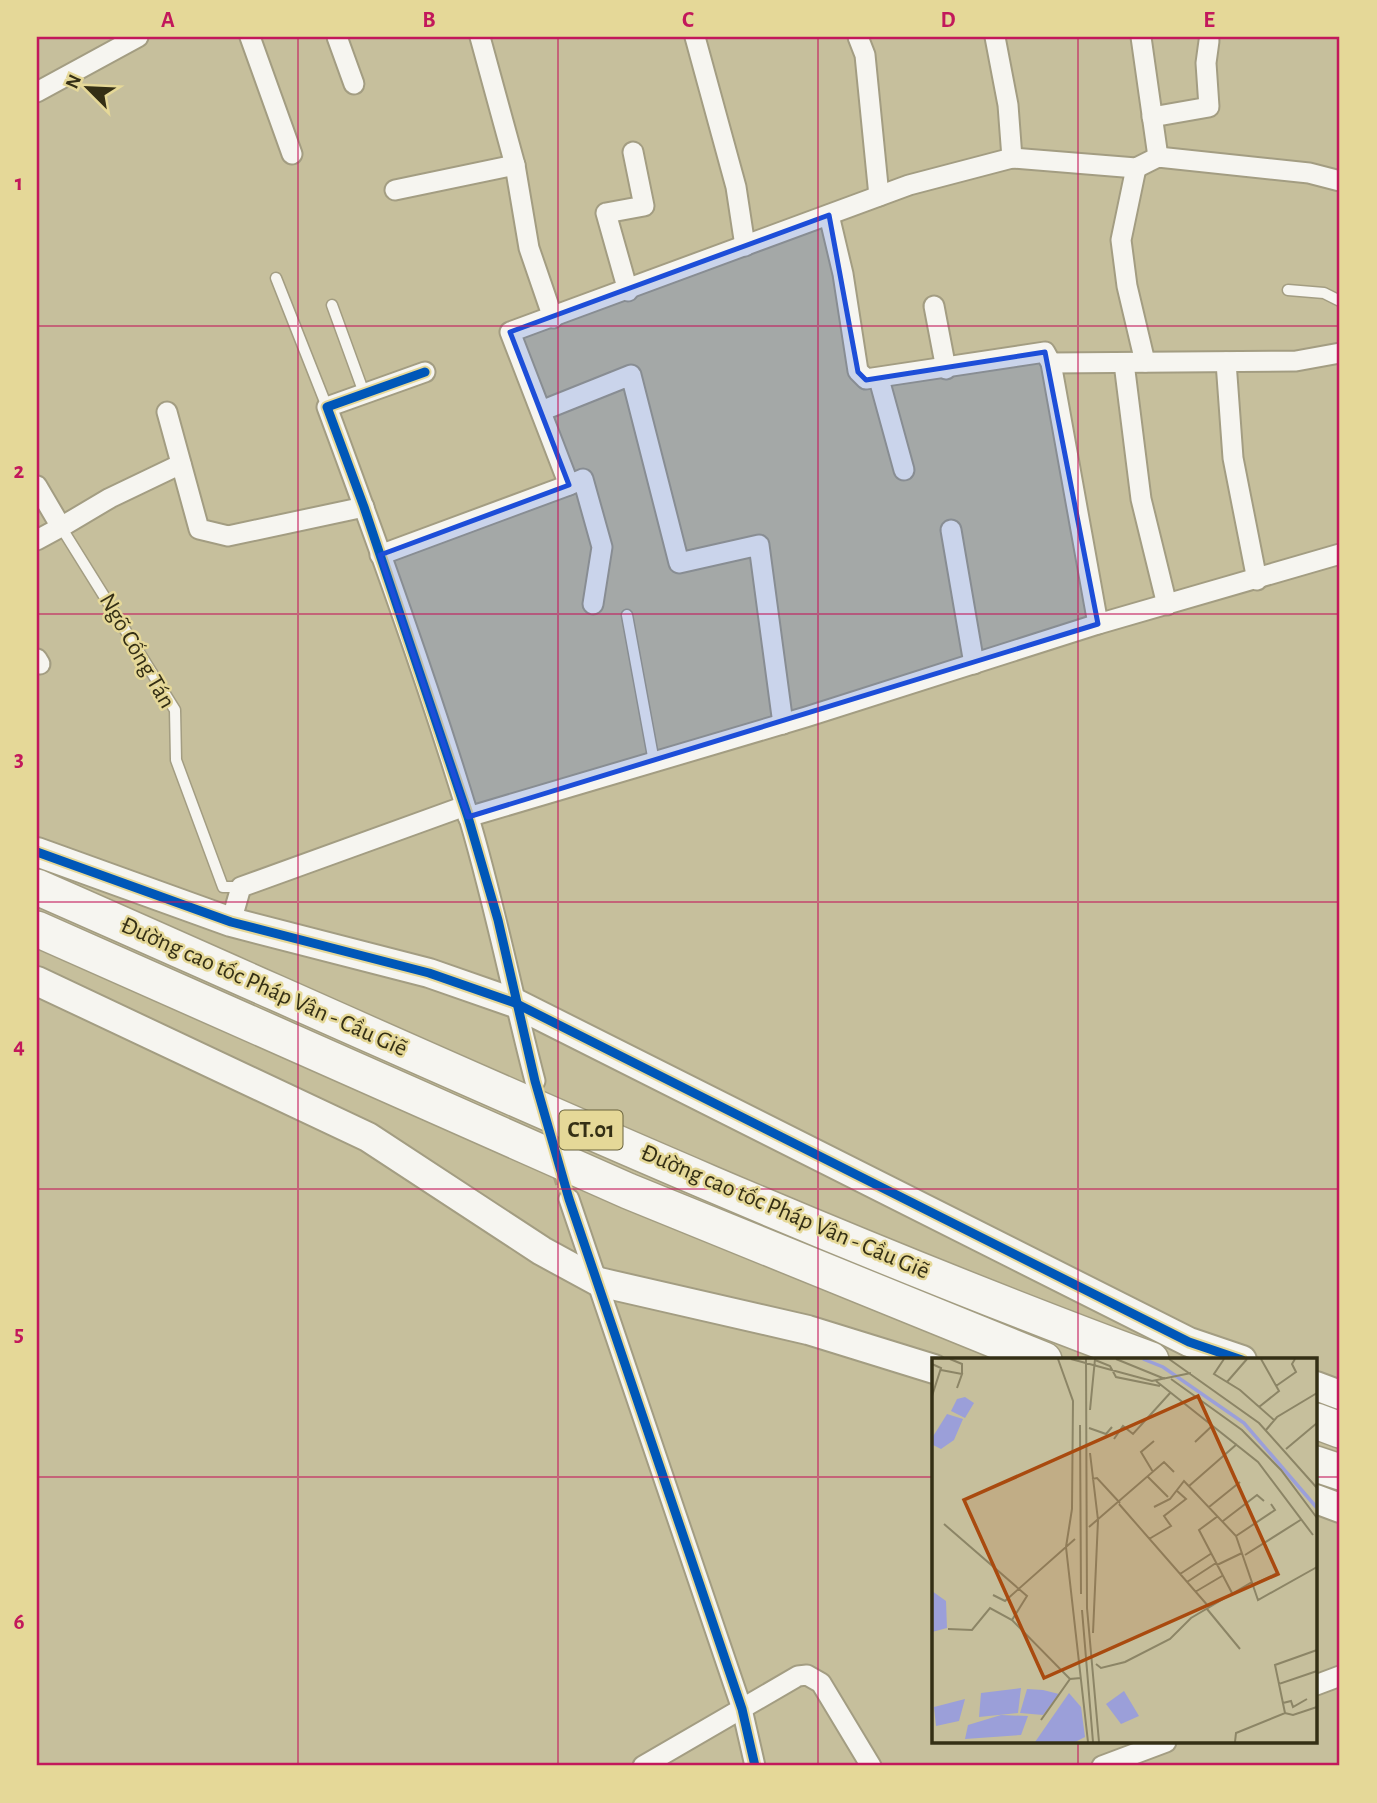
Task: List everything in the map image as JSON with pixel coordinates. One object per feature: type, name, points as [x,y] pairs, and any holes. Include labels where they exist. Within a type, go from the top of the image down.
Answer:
[{"type":"highway","name":"Đường cao tốc Pháp Vân - Cầu Giẽ","points":[[37,887],[647,1154],[1045,1321],[1147,1358]]},
{"type":"highway","name":"Đường cao tốc Pháp Vân - Cầu Giẽ","points":[[37,929],[628,1191],[1039,1358]]},
{"type":"highway","points":[[1318,1422],[1340,1430]]},
{"type":"highway","points":[[1318,1465],[1340,1472]]},
{"type":"street","points":[[37,92],[138,37]]},
{"type":"street","points":[[250,37],[292,154]]},
{"type":"street","points":[[337,37],[354,85]]},
{"type":"street","points":[[480,37],[515,165],[529,248],[553,317]]},
{"type":"street","points":[[695,37],[736,187],[745,246]]},
{"type":"street","points":[[858,37],[865,55],[879,196]]},
{"type":"street","points":[[995,37],[1008,105],[1012,158]]},
{"type":"street","points":[[1141,37],[1158,157]]},
{"type":"street","points":[[1152,117],[1209,107],[1206,63],[1209,41]]},
{"type":"street","points":[[628,291],[606,213],[644,206],[633,152]]},
{"type":"street","points":[[569,485],[510,332],[628,291],[879,196],[1012,158],[1136,168],[1158,157],[1309,173],[1340,181]]},
{"type":"street","points":[[395,190],[515,165]]},
{"type":"street","points":[[1136,168],[1121,240],[1127,286],[1144,362]]},
{"type":"street","points":[[829,215],[843,274],[858,371],[866,379],[1045,352],[1051,363],[1098,624]]},
{"type":"street","points":[[934,306],[946,369]]},
{"type":"street","points":[[1051,363],[1296,361],[1340,353]]},
{"type":"street","points":[[1226,362],[1233,458],[1257,580]]},
{"type":"street","points":[[1124,363],[1141,499],[1167,605]]},
{"type":"street","points":[[425,372],[327,407],[364,507],[466,811],[498,920],[534,1081]]},
{"type":"street","points":[[541,411],[631,375],[679,563],[759,545],[783,724]]},
{"type":"street","points":[[879,379],[904,470]]},
{"type":"street","points":[[167,412],[199,529],[229,536],[364,507]]},
{"type":"street","points":[[37,540],[110,498],[181,464]]},
{"type":"street","points":[[380,555],[583,479],[602,547],[593,604]]},
{"type":"street","points":[[37,486],[61,527]]},
{"type":"street","points":[[951,530],[974,664]]},
{"type":"street","points":[[231,922],[241,887],[466,811],[654,762],[1098,624],[1340,554]]},
{"type":"street","points":[[37,852],[231,922],[429,973],[515,1003],[1189,1342],[1236,1358]]},
{"type":"street","points":[[37,981],[368,1137],[542,1251],[599,1282],[808,1330],[932,1368]]},
{"type":"street","points":[[569,1199],[742,1709],[755,1766]]},
{"type":"street","points":[[1318,1387],[1340,1395]]},
{"type":"street","points":[[1318,1500],[1340,1508]]},
{"type":"street","points":[[643,1766],[798,1676],[814,1677],[821,1683],[871,1766]]},
{"type":"street","points":[[1318,1684],[1340,1676]]},
{"type":"street","points":[[1102,1766],[1161,1744]]},
{"type":"lane","points":[[276,278],[327,407]]},
{"type":"lane","points":[[1288,290],[1324,293],[1340,300]]},
{"type":"lane","points":[[332,305],[364,393]]},
{"type":"lane","name":"Ngõ Cống Tán","points":[[61,527],[174,710],[176,760],[223,887],[241,887]]},
{"type":"lane","points":[[627,615],[654,762]]},
{"type":"highlighted area","points":[[829,215],[858,372],[866,380],[1045,352],[1098,624],[468,817],[380,555],[569,485],[510,332]]},
{"type":"tunnel","points":[[543,1109],[569,1199]]},
{"type":"cycle path","points":[[425,372],[327,407],[364,507],[468,817],[498,920],[535,1081],[569,1199],[742,1709],[755,1766]]},
{"type":"cycle path","points":[[37,852],[231,922],[429,973],[515,1003],[1189,1342],[1236,1358]]}]
